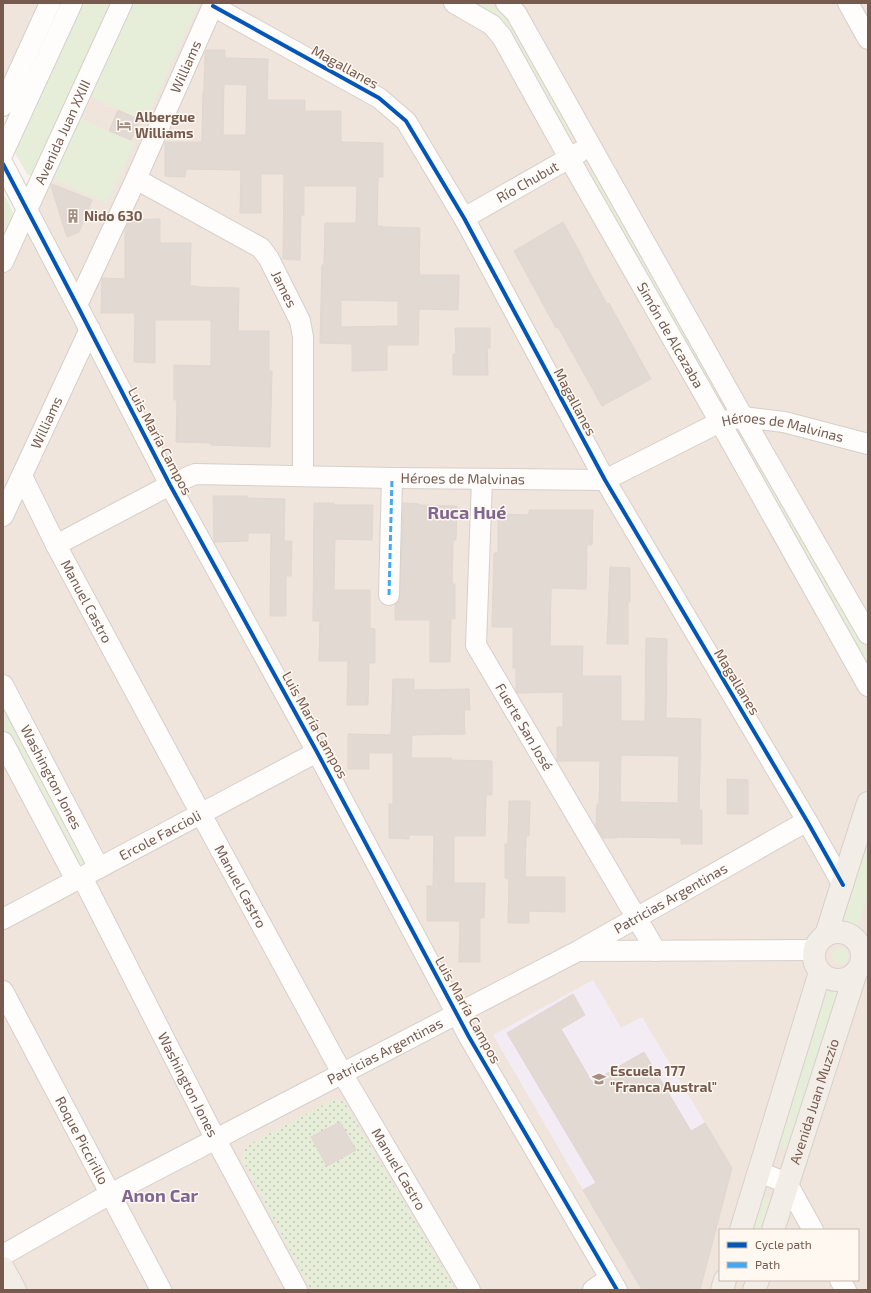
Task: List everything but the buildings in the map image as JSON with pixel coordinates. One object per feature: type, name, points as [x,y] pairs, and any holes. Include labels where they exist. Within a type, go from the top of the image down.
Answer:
[{"type":"main road","points":[[821,943],[830,933],[846,933],[853,937],[858,943],[862,960],[850,977],[842,980],[827,977],[820,972],[814,958],[843,885],[868,803]]},
{"type":"main road","name":"Avenida Juan Muzzio","points":[[773,1229],[787,1183],[862,960],[868,929]]},
{"type":"main road","points":[[741,1229],[820,972]]},
{"type":"main road","points":[[3,1268],[15,1290]]},
{"type":"street","points":[[3,103],[50,3]]},
{"type":"street","points":[[3,153],[72,3]]},
{"type":"street","name":"Avenida Juan XXIII","points":[[3,262],[122,3]]},
{"type":"street","name":"Simón de Alcazaba","points":[[454,3],[492,25],[502,37],[868,686]]},
{"type":"street","name":"Simón de Alcazaba","points":[[506,3],[516,13],[743,417],[868,634]]},
{"type":"street","points":[[848,3],[868,38]]},
{"type":"street","name":"Williams","points":[[77,305],[136,179],[213,4]]},
{"type":"street","name":"Magallanes","points":[[213,4],[379,98],[406,121],[464,218],[605,480],[807,821],[843,885]]},
{"type":"street","name":"Río Chubut","points":[[464,218],[590,146]]},
{"type":"street","name":"Luis María Campos","points":[[3,164],[170,485],[317,752],[457,1015],[614,1284]]},
{"type":"street","name":"James","points":[[136,179],[261,248],[270,259],[300,321],[303,337],[302,476]]},
{"type":"street","name":"Williams","points":[[3,516],[90,330]]},
{"type":"street","name":"Héroes de Malvinas","points":[[56,545],[170,485],[195,474],[482,480],[605,480],[720,422],[743,417],[784,422],[868,444]]},
{"type":"street","name":"Manuel Castro","points":[[22,476],[56,545],[342,1073],[470,1290]]},
{"type":"street","points":[[389,595],[392,478]]},
{"type":"street","name":"Fuerte San José","points":[[482,480],[476,645],[656,951]]},
{"type":"street","name":"Washington Jones","points":[[3,685],[86,875],[215,1138],[297,1290]]},
{"type":"street","name":"Washington Jones","points":[[3,742],[86,875]]},
{"type":"street","name":"Ercole Faccioli","points":[[3,919],[317,752]]},
{"type":"street","name":"Patricias Argentinas","points":[[3,1255],[110,1194],[215,1138],[457,1015],[578,951],[807,821]]},
{"type":"street","points":[[578,951],[656,951],[821,943]]},
{"type":"street","name":"Roque Piccirillo","points":[[3,991],[161,1290]]},
{"type":"street","points":[[759,1172],[787,1183],[812,1229]]},
{"type":"street","points":[[841,1281],[846,1290]]},
{"type":"street","points":[[592,1290],[614,1284]]},
{"type":"shaded area","points":[[3,3],[50,3],[3,106]]},
{"type":"shaded area","points":[[122,3],[868,3],[868,1290],[3,1290],[3,262]]},
{"type":"shaded area","name":"Escuela 177 \"Franca Austral\"","points":[[593,980],[621,1028],[642,1017],[705,1123],[583,1190],[493,1035]]},
{"type":"green space","points":[[79,3],[114,3],[35,175],[30,176],[27,174],[15,153],[14,147]]},
{"type":"green space","points":[[128,3],[199,3],[145,122],[86,94]]},
{"type":"green space","points":[[470,3],[487,3],[508,15],[575,134],[569,137],[504,23]]},
{"type":"green space","points":[[75,116],[135,143],[106,203],[47,176]]},
{"type":"green space","points":[[596,170],[721,394],[715,397],[590,174]]},
{"type":"green space","points":[[3,193],[11,208],[14,218],[3,244]]},
{"type":"green space","points":[[762,466],[868,653],[868,668],[756,469]]},
{"type":"green space","points":[[3,702],[89,864],[77,870],[3,729]]},
{"type":"green space","points":[[868,842],[868,892],[856,931],[841,927]]},
{"type":"green space","points":[[837,948],[843,948],[848,953],[846,962],[843,964],[837,964],[832,959],[832,953]]},
{"type":"green space","points":[[825,983],[839,987],[791,1148],[786,1149],[780,1147],[778,1140]]},
{"type":"green space","points":[[335,1100],[342,1101],[346,1105],[456,1290],[311,1290],[242,1159],[246,1147],[250,1144]]},
{"type":"green space","points":[[764,1197],[771,1200],[774,1205],[766,1229],[749,1229],[759,1200]]},
{"type":"marked path","points":[[389,595],[392,478]]},
{"type":"cycle path","points":[[213,6],[379,98],[406,121],[464,218],[605,480],[807,821],[843,885]]},
{"type":"cycle path","points":[[3,164],[170,485],[317,752],[469,1037],[617,1290]]},
{"type":"place","name":"Albergue Williams","points":[[124,125]]},
{"type":"place","name":"Nido 630","points":[[73,216]]},
{"type":"place","name":"Escuela 177 \"Franca Austral\"","points":[[599,1079]]},
{"type":"district","name":"Ruca Hué","points":[[467,513]]},
{"type":"district","name":"Anon Car","points":[[160,1196]]}]
